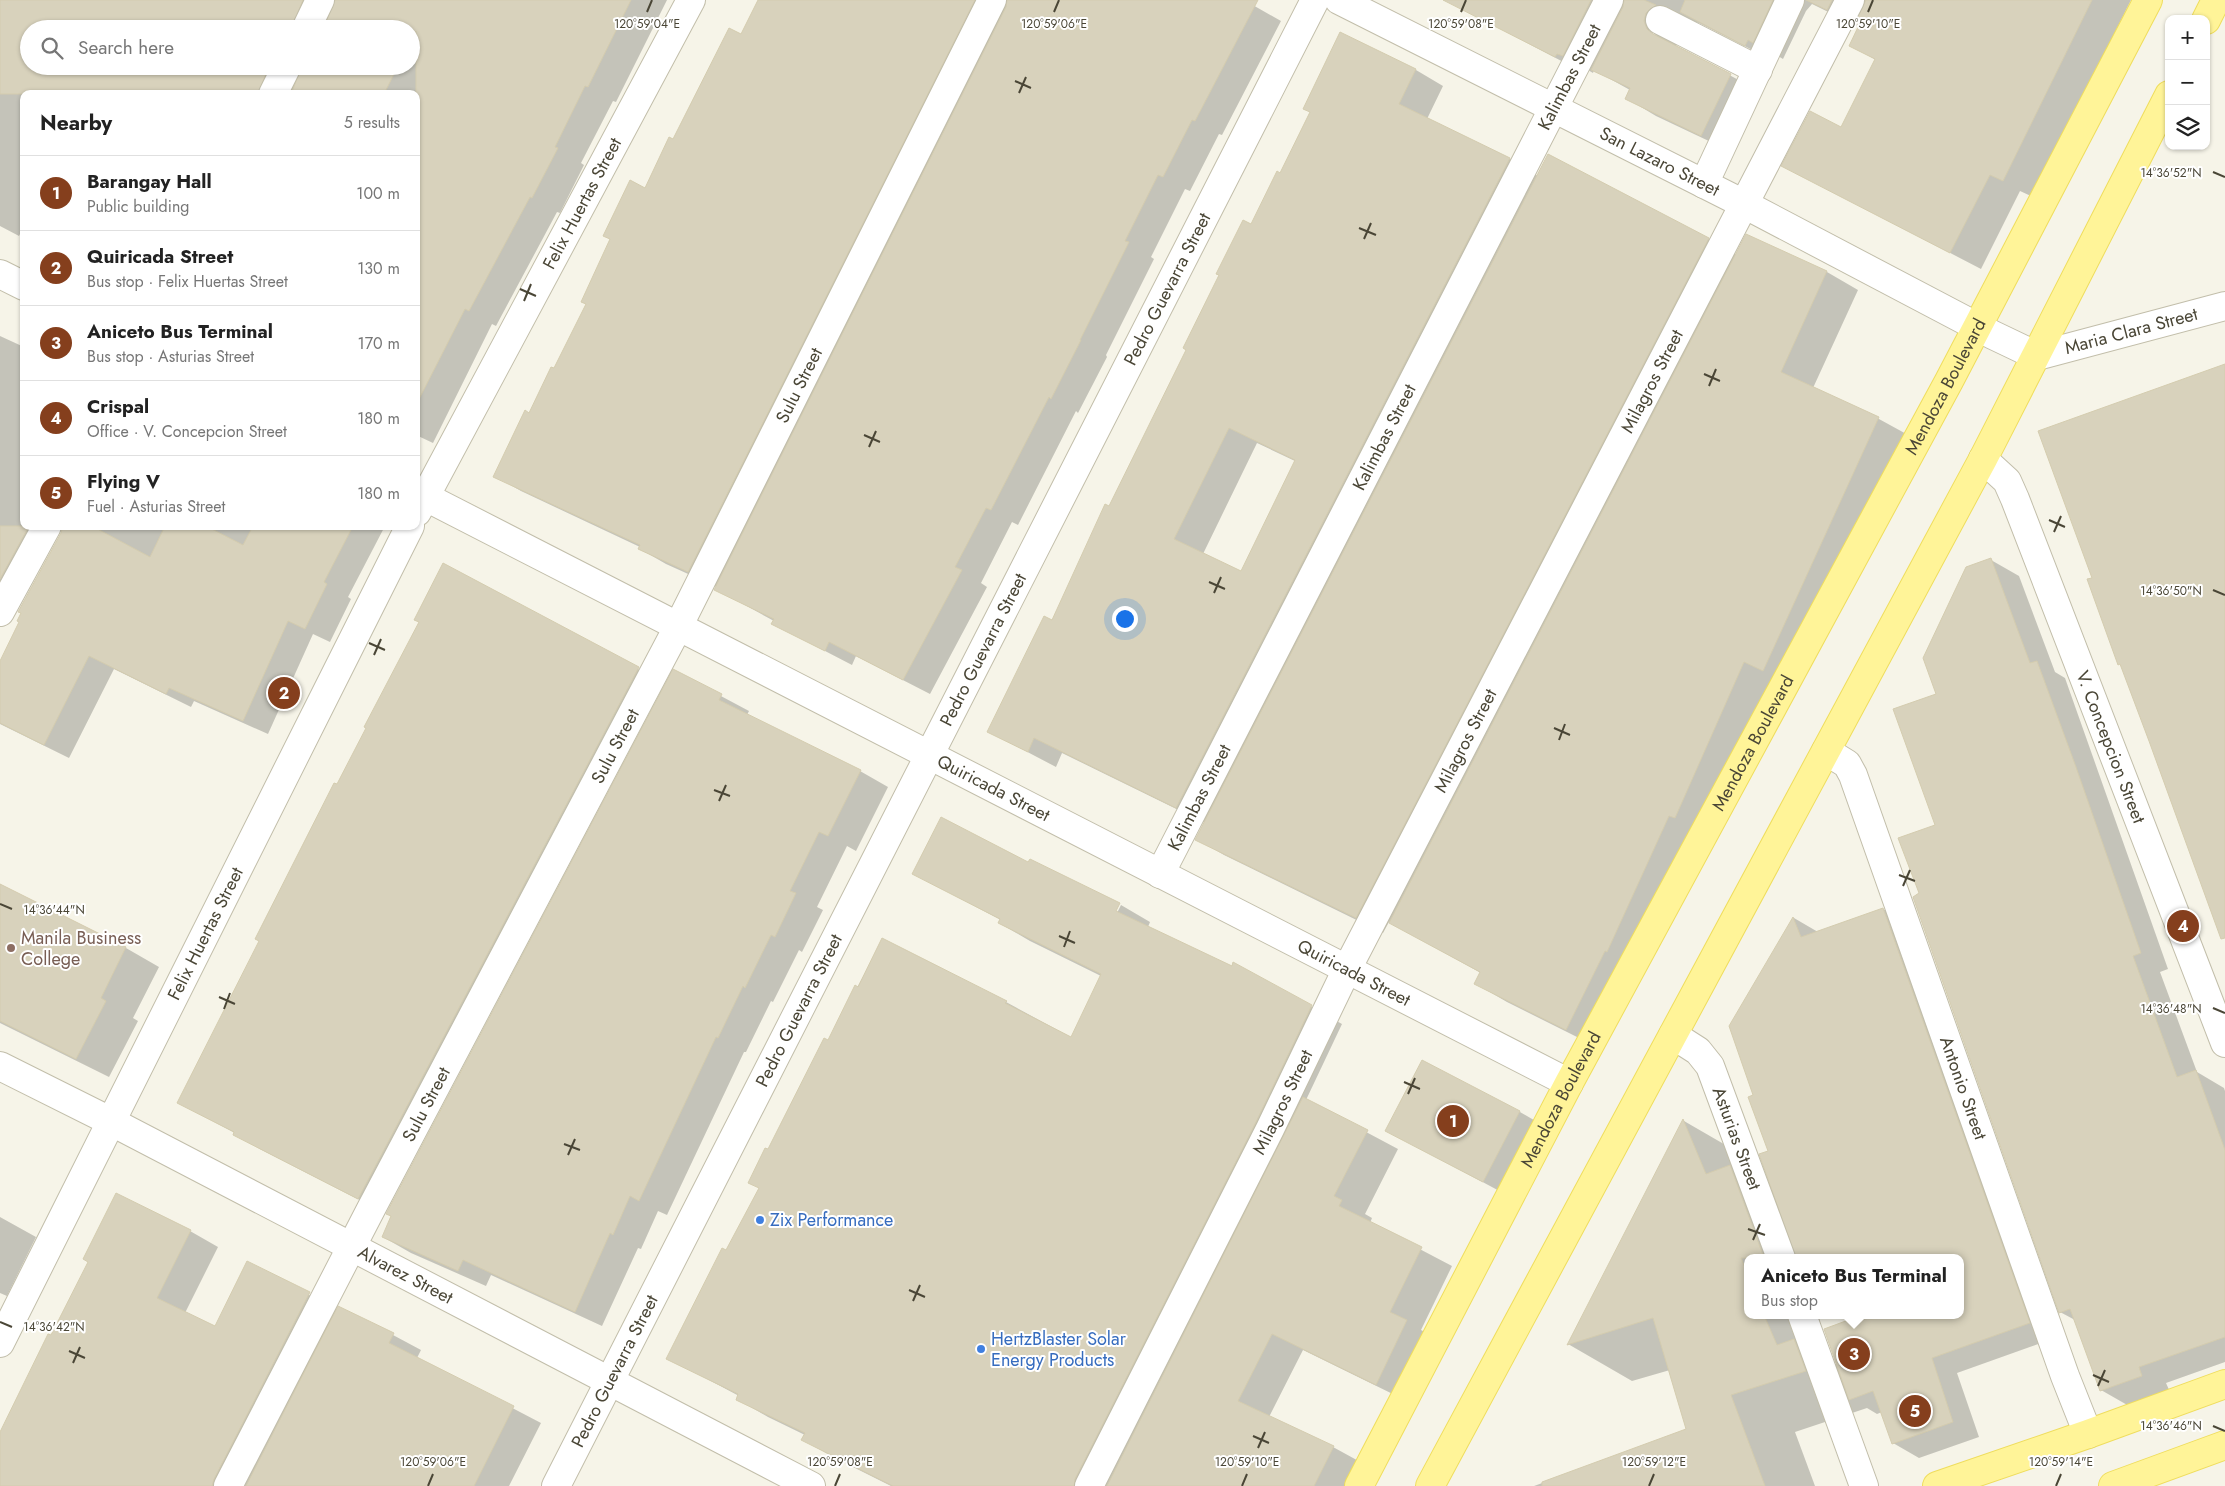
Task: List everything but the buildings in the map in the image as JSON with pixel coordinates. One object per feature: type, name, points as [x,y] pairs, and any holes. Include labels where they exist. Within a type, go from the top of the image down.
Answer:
[{"type":"main road","name":"Mendoza Boulevard","points":[[1359,1486],[1569,1083],[1985,331],[2148,0]]},
{"type":"main road","points":[[2208,15],[2216,0]]},
{"type":"main road","points":[[1430,1486],[1983,459],[2165,103]]},
{"type":"main road","points":[[1937,1486],[2225,1384]]},
{"type":"main road","points":[[2113,1486],[2225,1445]]},
{"type":"street","points":[[310,20],[320,0]]},
{"type":"street","name":"Felix Huertas Street","points":[[420,499],[691,0]]},
{"type":"street","name":"Sulu Street","points":[[228,1486],[351,1247],[678,627],[992,0]]},
{"type":"street","name":"Pedro Guevarra Street","points":[[556,1486],[1315,0]]},
{"type":"street","name":"San Lazaro Street","points":[[1339,0],[1744,204],[1985,331],[2037,356]]},
{"type":"street","name":"Kalimbas Street","points":[[1160,874],[1609,0]]},
{"type":"street","points":[[1704,184],[1790,0]]},
{"type":"street","name":"Milagros Street","points":[[1089,1486],[1270,1129],[1347,970],[1850,0]]},
{"type":"street","points":[[1660,20],[1758,70]]},
{"type":"street","points":[[275,90],[282,75]]},
{"type":"street","points":[[0,274],[20,284]]},
{"type":"street","name":"Maria Clara Street","points":[[2037,356],[2223,314]]},
{"type":"street","name":"V. Concepcion Street","points":[[1983,459],[2007,481],[2015,499],[2225,1043]]},
{"type":"street","name":"Quiricada Street","points":[[420,501],[678,627],[1569,1083]]},
{"type":"street","points":[[0,612],[45,530]]},
{"type":"street","name":"Felix Huertas Street","points":[[0,1343],[408,530]]},
{"type":"street","name":"Antonio Street","points":[[1826,751],[1847,764],[1853,775],[2062,1367],[2088,1434]]},
{"type":"street","name":"Asturias Street","points":[[1673,1035],[1698,1051],[1710,1066],[1780,1254]]},
{"type":"street","name":"Alvarez Street","points":[[0,1066],[112,1122],[811,1486]]},
{"type":"street","points":[[1803,1319],[1864,1486]]},
{"type":"place","name":"Quiricada Street","points":[[284,693]]},
{"type":"place","name":"Crispal","points":[[2183,926]]},
{"type":"place","name":"Manila Business College","points":[[11,948]]},
{"type":"place","name":"Barangay Hall","points":[[1453,1121]]},
{"type":"place","name":"Zix Performance","points":[[760,1220]]},
{"type":"place","name":"HertzBlaster Solar Energy Products","points":[[981,1349]]},
{"type":"place","name":"Aniceto Bus Terminal","points":[[1854,1354]]},
{"type":"place","name":"Flying V","points":[[1915,1411]]}]
